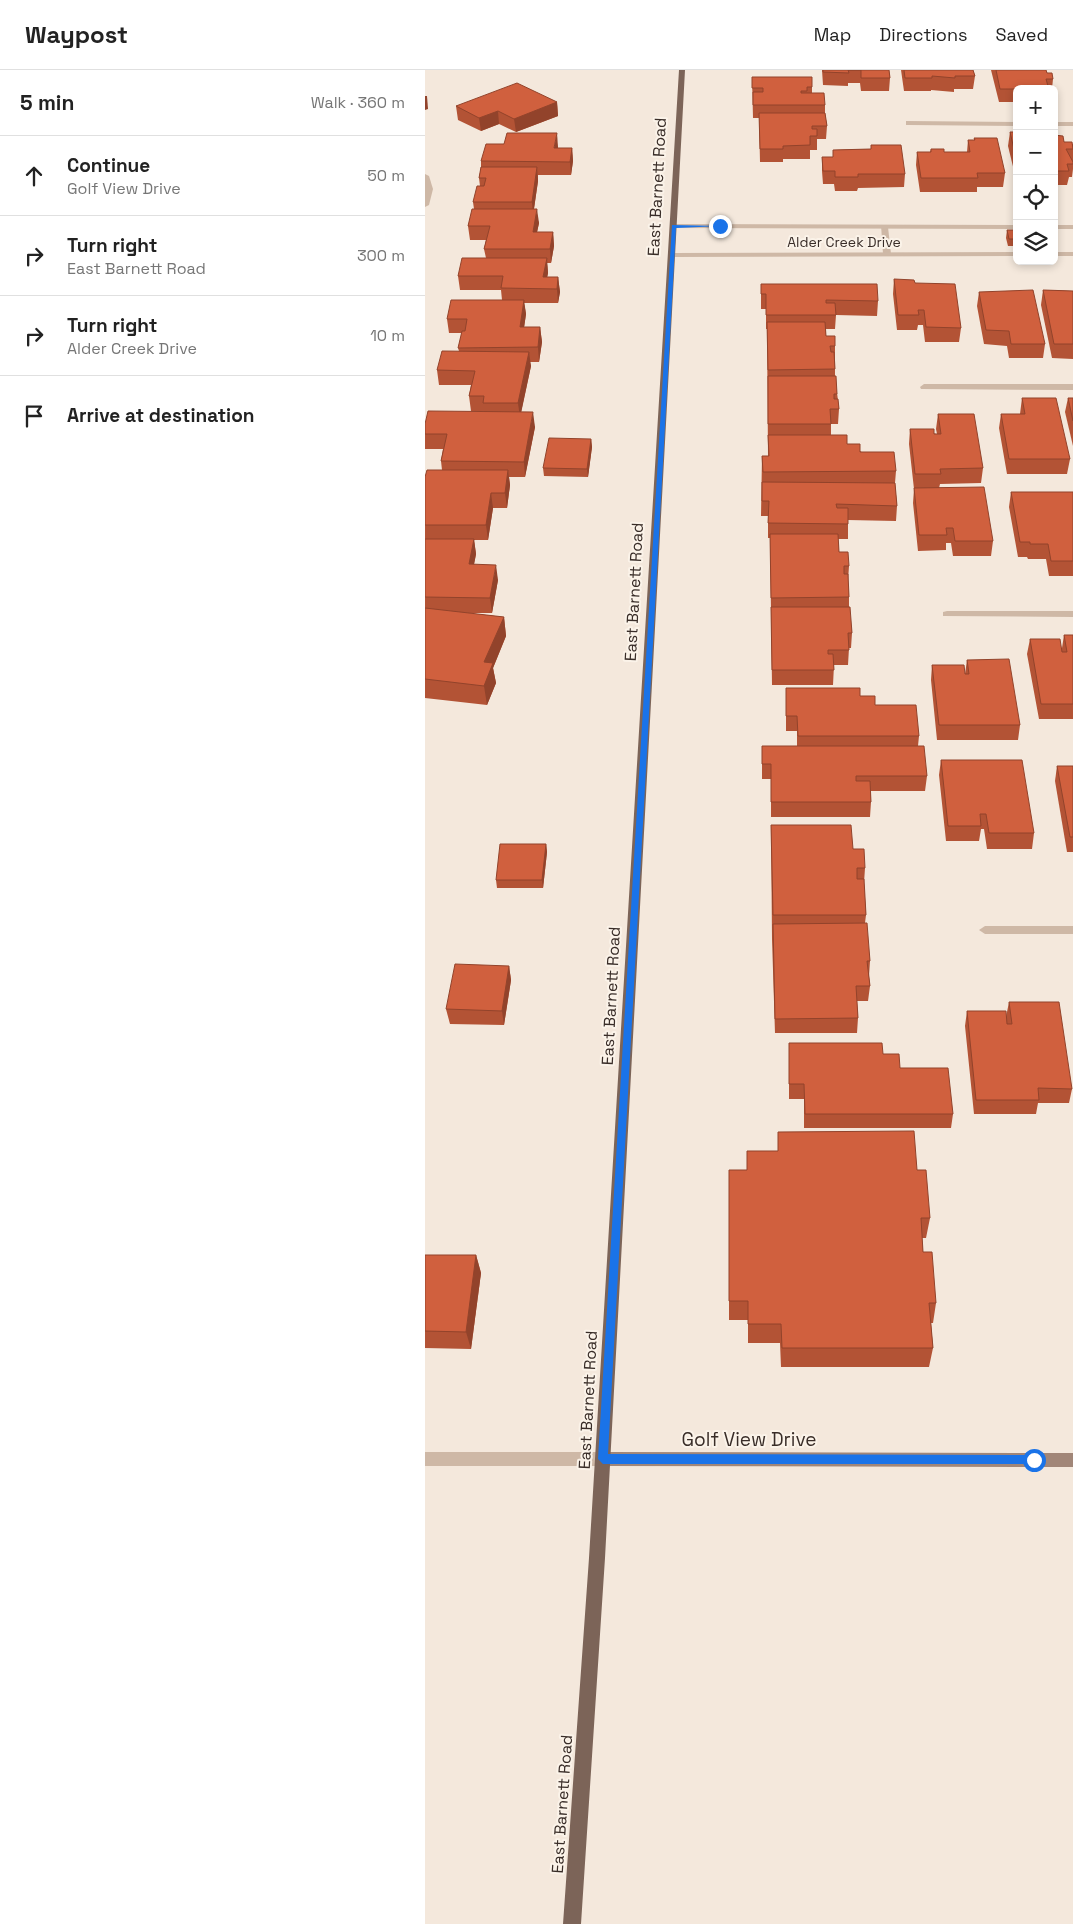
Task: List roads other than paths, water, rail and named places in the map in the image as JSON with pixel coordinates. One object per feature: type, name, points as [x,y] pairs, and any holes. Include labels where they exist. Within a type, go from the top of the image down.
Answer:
[{"type":"main road","name":"East Barnett Road","points":[[572,1924],[603,1459],[682,70]]},
{"type":"street","points":[[909,123],[1013,124]]},
{"type":"street","points":[[1058,124],[1073,124]]},
{"type":"street","points":[[425,176],[429,188],[425,205]]},
{"type":"street","name":"Alder Creek Drive","points":[[673,226],[1013,227]]},
{"type":"street","points":[[883,227],[887,254]]},
{"type":"street","points":[[1058,227],[1073,227]]},
{"type":"street","name":"Alder Creek Drive","points":[[672,255],[1013,254]]},
{"type":"street","points":[[1058,254],[1073,254]]},
{"type":"street","points":[[924,387],[1073,387]]},
{"type":"street","points":[[947,614],[1073,614]]},
{"type":"street","points":[[985,930],[1073,930]]},
{"type":"street","name":"Golf View Drive","points":[[425,1459],[1073,1460]]}]
